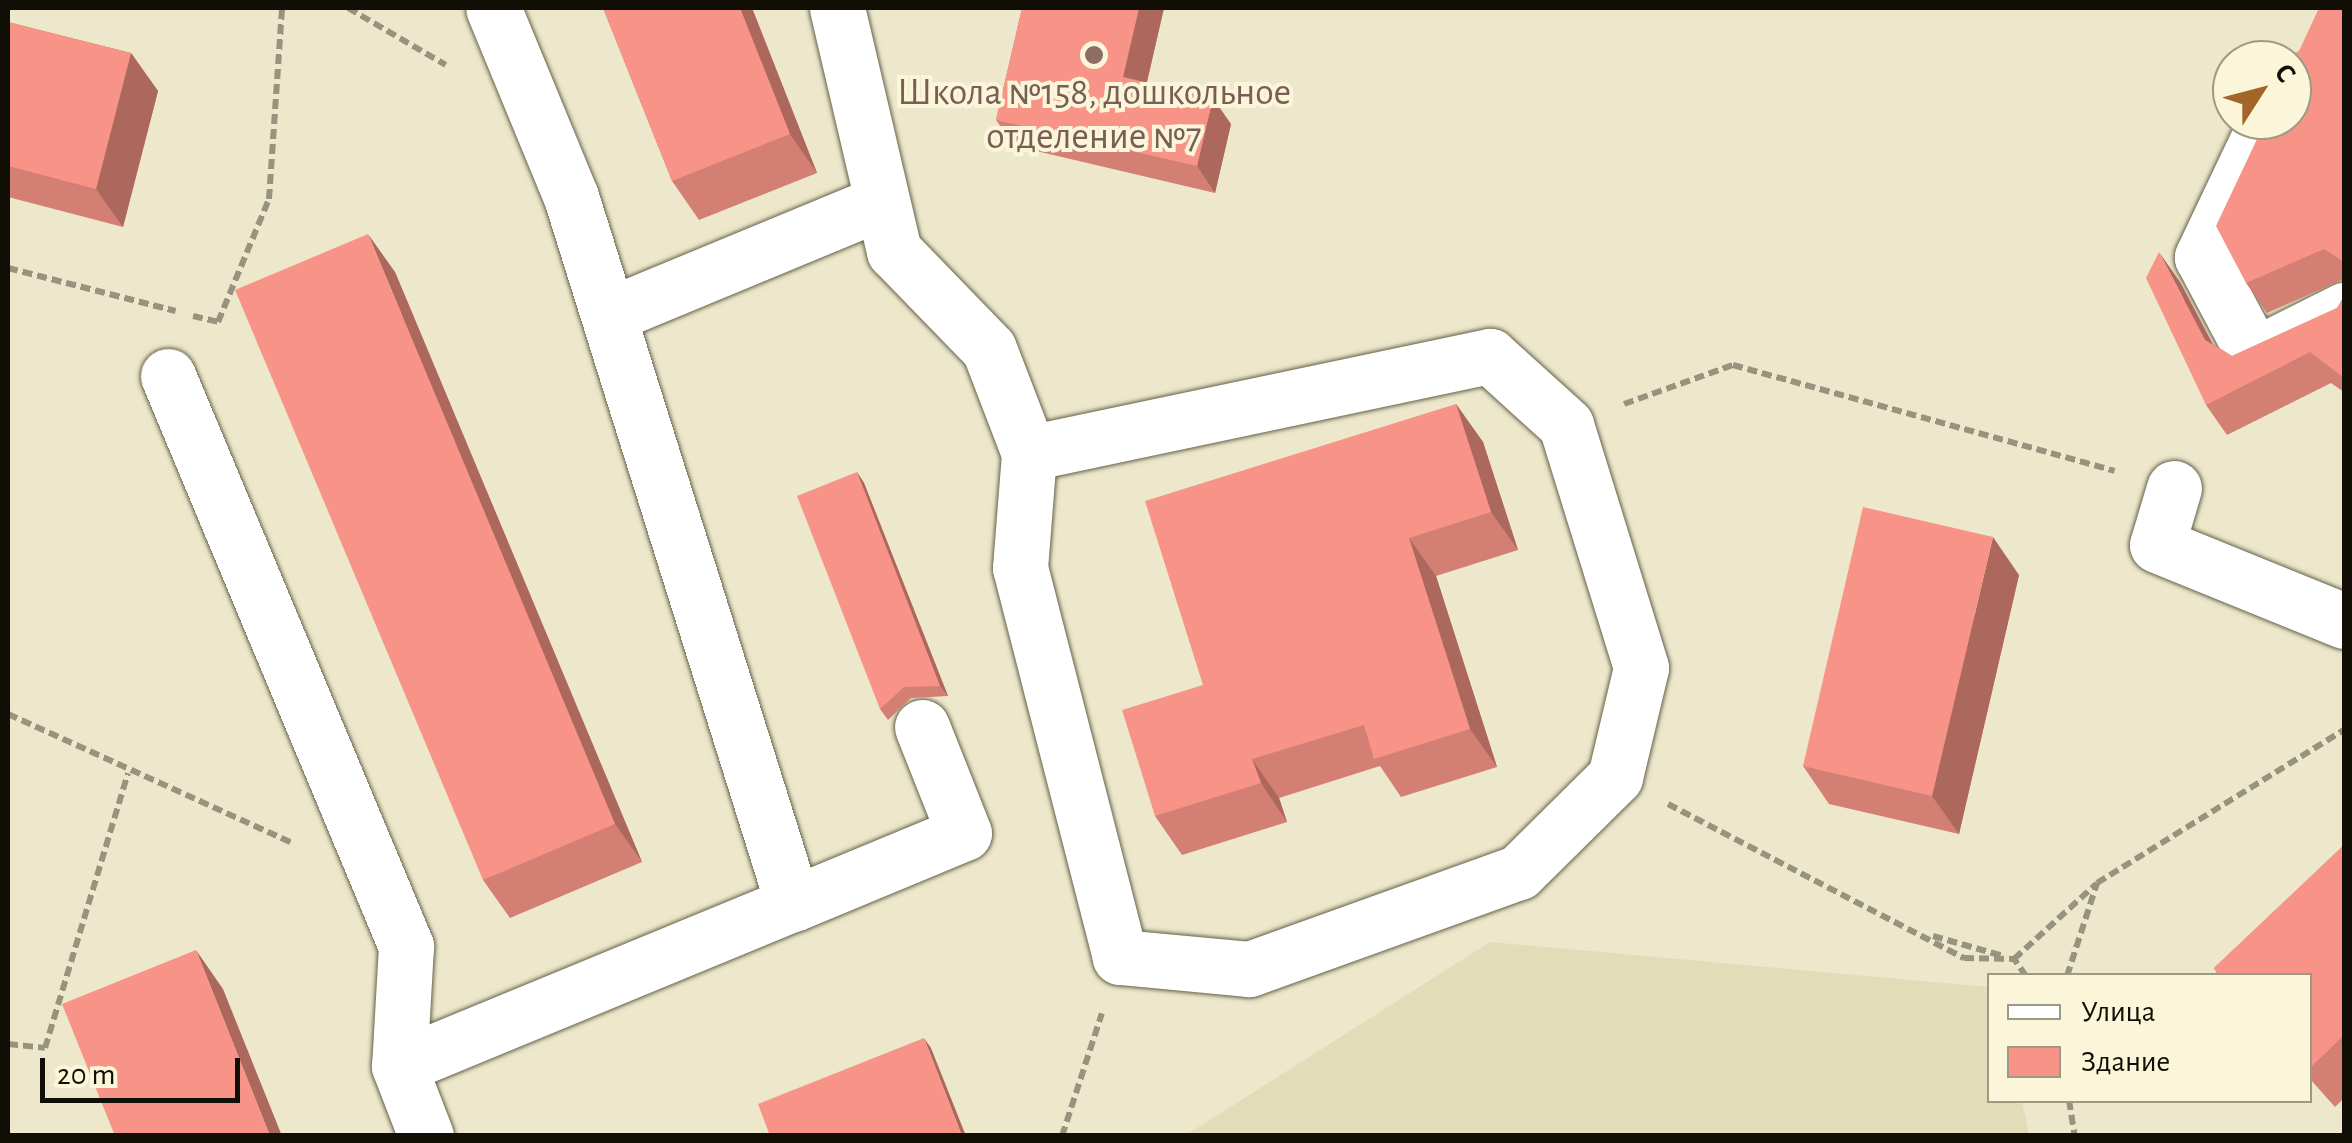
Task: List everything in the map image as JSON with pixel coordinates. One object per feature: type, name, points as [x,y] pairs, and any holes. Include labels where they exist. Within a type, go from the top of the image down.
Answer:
[{"type":"lane","points":[[493,8],[609,315],[793,904]]},
{"type":"lane","points":[[837,8],[894,250],[989,349],[1029,452],[1020,568],[1120,956],[1249,970],[1519,872],[1614,776],[1641,668],[1566,424],[1490,356],[1029,452]]},
{"type":"lane","points":[[2258,140],[2202,257],[2254,355],[2344,310]]},
{"type":"lane","points":[[609,315],[882,202]]},
{"type":"lane","points":[[168,376],[406,946],[398,1066],[426,1136]]},
{"type":"lane","points":[[2174,488],[2157,546],[2344,621]]},
{"type":"lane","points":[[398,1066],[964,833],[922,727]]},
{"type":"path","points":[[8,268],[218,322],[269,200],[282,8]]},
{"type":"path","points":[[1566,424],[1733,365],[2174,488]]},
{"type":"path","points":[[8,714],[128,773],[378,878]]},
{"type":"path","points":[[1614,776],[1964,958],[2014,959],[2098,883],[2344,730]]},
{"type":"path","points":[[8,1041],[45,1048],[128,773]]},
{"type":"path","points":[[2069,973],[2098,883]]},
{"type":"path","points":[[1922,933],[2014,959],[2024,973]]},
{"type":"path","points":[[1062,1136],[1120,956]]},
{"type":"path","points":[[2070,1103],[2075,1136]]},
{"type":"shaded area","points":[[1490,942],[1987,987],[1987,1103],[2022,1103],[2029,1135],[1186,1135]]},
{"type":"building","points":[[603,8],[740,8],[790,134],[672,181]]},
{"type":"building","name":"Школа №158, дошкольное отделение №7","points":[[1022,8],[1139,8],[1123,77],[1213,98],[1197,166],[996,120]]},
{"type":"building","points":[[2319,8],[2344,8],[2344,262],[2324,249],[2246,283],[2216,226],[2257,140],[2312,140],[2312,40],[2304,40]]},
{"type":"building","points":[[8,22],[131,53],[96,189],[8,166]]},
{"type":"building","points":[[368,234],[615,824],[483,880],[235,290]]},
{"type":"building","points":[[2159,252],[2205,340],[2232,356],[2337,308],[2344,296],[2344,378],[2310,352],[2206,405],[2146,278]]},
{"type":"building","points":[[1456,404],[1491,512],[1409,538],[1470,729],[1374,759],[1364,725],[1252,759],[1261,783],[1155,816],[1122,710],[1203,685],[1145,501]]},
{"type":"building","points":[[857,472],[940,686],[904,687],[880,709],[797,496]]},
{"type":"building","points":[[1863,507],[1993,537],[1932,796],[1803,766]]},
{"type":"building","points":[[2344,845],[2344,1035],[2312,1066],[2312,973],[2218,973],[2214,968]]},
{"type":"building","points":[[196,950],[270,1136],[115,1136],[62,1004]]},
{"type":"building","points":[[924,1038],[962,1136],[770,1136],[758,1104]]},
{"type":"place","name":"Школа №158, дошкольное отделение №7","points":[[1094,55]]}]
